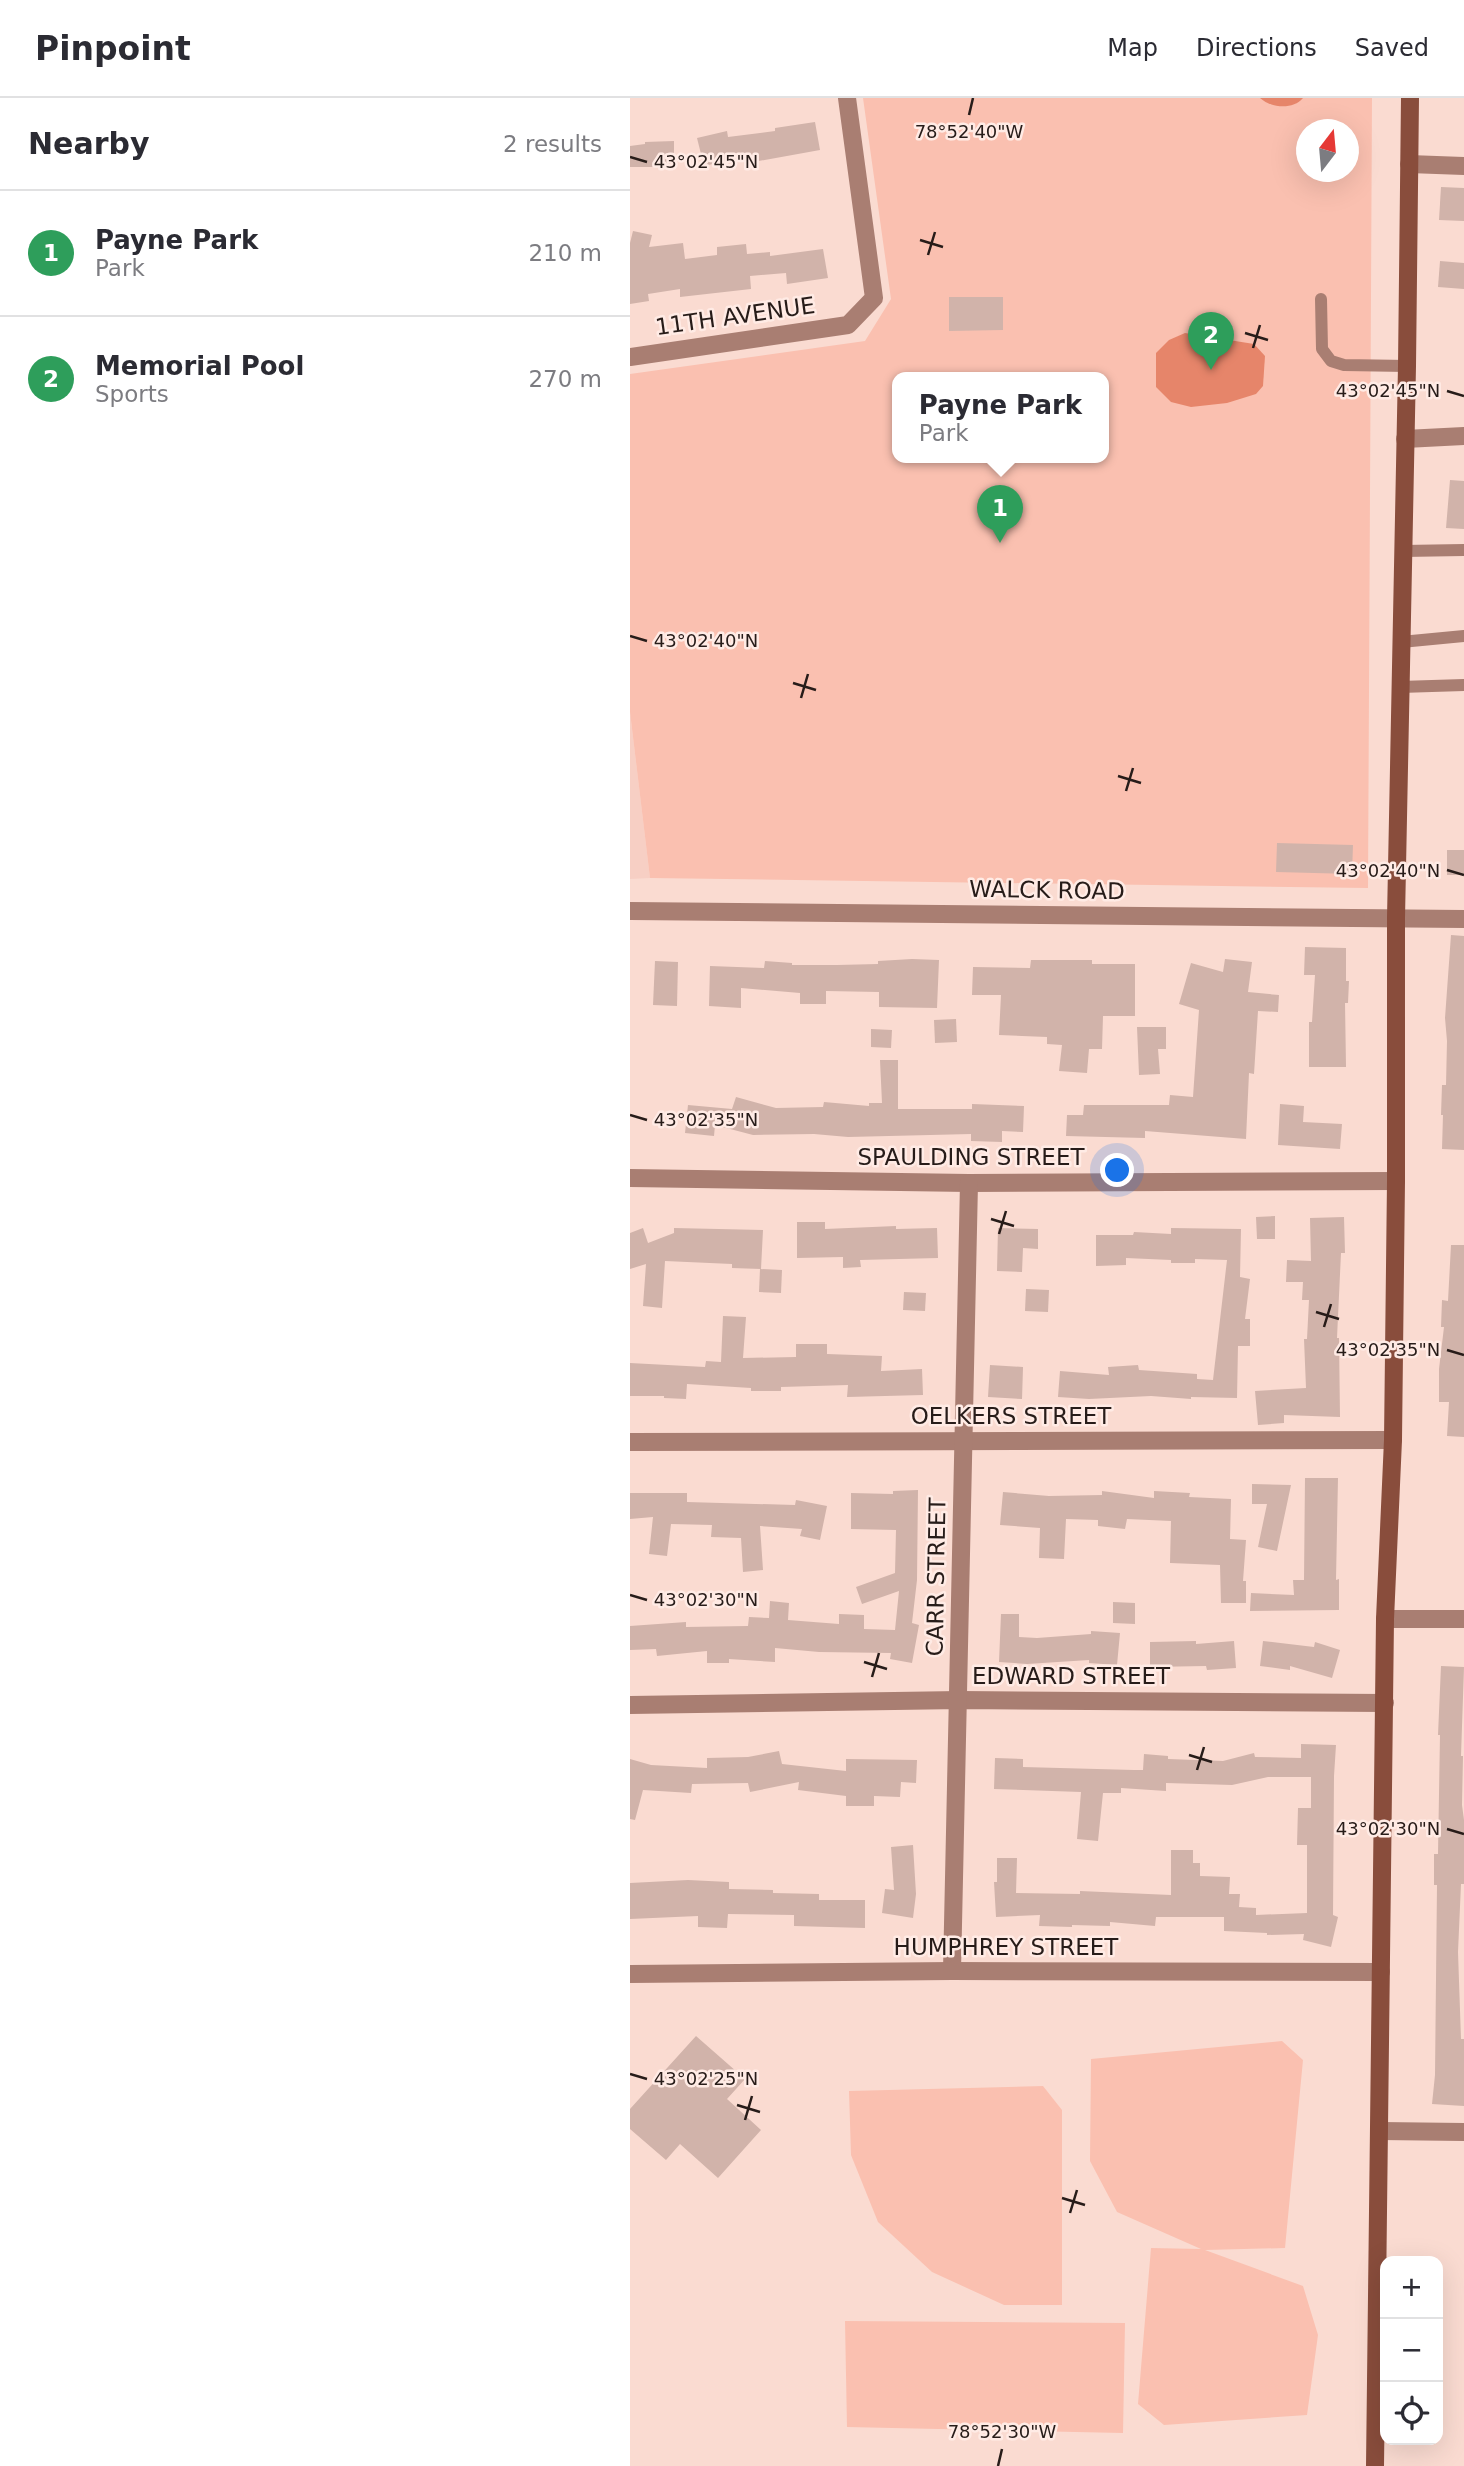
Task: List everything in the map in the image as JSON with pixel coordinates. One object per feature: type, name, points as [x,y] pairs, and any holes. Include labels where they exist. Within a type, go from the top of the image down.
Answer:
[{"type":"street","name":"11TH AVENUE","points":[[630,357],[848,325],[874,298],[847,98]]},
{"type":"street","points":[[1375,2466],[1385,1619],[1393,1440],[1396,918],[1410,98]]},
{"type":"street","points":[[1409,164],[1464,166]]},
{"type":"street","points":[[1405,439],[1464,436]]},
{"type":"street","name":"WALCK ROAD","points":[[630,911],[1464,919]]},
{"type":"street","name":"SPAULDING STREET","points":[[630,1178],[969,1183],[1396,1181]]},
{"type":"street","name":"CARR STREET","points":[[951,1971],[960,1700],[962,1441],[969,1183]]},
{"type":"street","name":"OELKERS STREET","points":[[630,1442],[1393,1440]]},
{"type":"street","points":[[1385,1619],[1464,1619]]},
{"type":"street","name":"EDWARD STREET","points":[[630,1705],[960,1700],[1385,1703]]},
{"type":"street","name":"HUMPHREY STREET","points":[[630,1974],[951,1971],[1381,1972]]},
{"type":"street","points":[[1380,2131],[1464,2132]]},
{"type":"lane","points":[[1321,299],[1322,349],[1331,361],[1344,365],[1407,366]]},
{"type":"lane","points":[[1403,551],[1464,550]]},
{"type":"lane","points":[[1401,642],[1464,636]]},
{"type":"lane","points":[[1400,687],[1464,685]]},
{"type":"shaded area","points":[[863,98],[1372,98],[1368,888],[650,878],[630,712],[630,374],[865,341],[891,299]]},
{"type":"shaded area","points":[[1260,98],[1303,98],[1294,104],[1282,106],[1270,104]]},
{"type":"shaded area","points":[[1185,333],[1254,344],[1265,356],[1263,386],[1256,394],[1227,403],[1191,407],[1171,402],[1156,387],[1156,353],[1169,340]]},
{"type":"shaded area","points":[[630,712],[650,878],[630,879]]},
{"type":"shaded area","points":[[1282,2041],[1303,2060],[1285,2248],[1205,2250],[1303,2286],[1318,2335],[1307,2415],[1164,2425],[1138,2404],[1151,2248],[1201,2249],[1117,2212],[1090,2161],[1091,2059]]},
{"type":"shaded area","points":[[1043,2086],[1062,2110],[1062,2305],[1004,2305],[932,2272],[878,2222],[851,2155],[849,2091]]},
{"type":"shaded area","points":[[845,2321],[1125,2323],[1123,2433],[847,2427]]},
{"type":"building","points":[[815,122],[820,150],[753,162],[752,155],[704,166],[697,138],[727,131],[728,137],[775,131],[775,128]]},
{"type":"building","points":[[674,141],[674,167],[630,167],[630,146],[645,142]]},
{"type":"building","points":[[1441,187],[1464,188],[1464,221],[1439,220]]},
{"type":"building","points":[[633,231],[652,235],[649,247],[683,243],[685,259],[717,255],[717,247],[746,244],[747,254],[770,252],[770,256],[823,249],[828,278],[787,284],[786,273],[750,276],[751,289],[680,297],[680,289],[648,294],[649,301],[630,304],[630,243]]},
{"type":"building","points":[[1440,261],[1464,263],[1464,289],[1438,287]]},
{"type":"building","points":[[949,297],[1003,297],[1003,330],[949,331]]},
{"type":"building","points":[[1450,480],[1464,481],[1464,529],[1446,528]]},
{"type":"building","points":[[1277,843],[1353,845],[1352,874],[1276,872]]},
{"type":"building","points":[[1447,850],[1464,850],[1464,875],[1447,875]]},
{"type":"building","points":[[1451,935],[1464,936],[1464,1150],[1442,1149],[1442,1085],[1446,1085],[1445,1018]]},
{"type":"building","points":[[1305,947],[1346,948],[1346,981],[1349,981],[1348,1003],[1345,1003],[1346,1067],[1309,1067],[1309,1022],[1312,1022],[1315,975],[1304,975]]},
{"type":"building","points":[[1225,959],[1252,962],[1248,992],[1279,995],[1278,1012],[1258,1011],[1254,1074],[1249,1073],[1246,1139],[1145,1131],[1145,1138],[1066,1136],[1067,1115],[1083,1115],[1084,1105],[1169,1105],[1170,1095],[1193,1097],[1199,1010],[1179,1004],[1191,963],[1223,972]]},
{"type":"building","points":[[939,960],[937,1008],[879,1007],[879,992],[826,991],[826,1004],[800,1004],[800,993],[741,988],[741,1008],[709,1006],[710,966],[764,968],[765,961],[792,965],[837,965],[878,964],[878,961]]},
{"type":"building","points":[[1031,960],[1092,960],[1092,964],[1135,964],[1135,1016],[1103,1016],[1102,1049],[1089,1049],[1087,1073],[1059,1071],[1062,1045],[1047,1044],[1047,1037],[999,1035],[1001,995],[972,995],[973,967],[1030,968]]},
{"type":"building","points":[[655,961],[678,962],[677,1006],[653,1005]]},
{"type":"building","points":[[956,1019],[957,1042],[935,1043],[934,1020]]},
{"type":"building","points":[[1137,1027],[1166,1027],[1166,1049],[1158,1049],[1160,1074],[1139,1075]]},
{"type":"building","points":[[871,1029],[892,1030],[891,1048],[871,1047]]},
{"type":"building","points":[[880,1060],[898,1060],[898,1109],[972,1109],[972,1104],[1024,1106],[1023,1132],[1002,1131],[1002,1142],[971,1141],[971,1134],[848,1137],[814,1134],[753,1135],[715,1125],[714,1136],[685,1133],[688,1105],[732,1109],[736,1097],[776,1108],[823,1107],[824,1102],[869,1106],[869,1103],[882,1103]]},
{"type":"building","points":[[1280,1104],[1304,1106],[1303,1122],[1342,1124],[1340,1149],[1278,1145]]},
{"type":"building","points":[[1275,1216],[1275,1239],[1257,1239],[1256,1217]]},
{"type":"building","points":[[1344,1217],[1345,1253],[1341,1253],[1337,1338],[1340,1417],[1284,1415],[1284,1423],[1258,1425],[1255,1391],[1306,1388],[1304,1339],[1307,1339],[1309,1300],[1302,1300],[1303,1282],[1286,1282],[1287,1260],[1311,1261],[1310,1218]]},
{"type":"building","points":[[797,1222],[825,1222],[825,1229],[896,1226],[896,1229],[937,1228],[938,1258],[860,1260],[861,1267],[843,1268],[843,1257],[797,1258]]},
{"type":"building","points":[[643,1228],[648,1243],[674,1233],[674,1228],[763,1230],[761,1269],[732,1268],[732,1264],[665,1261],[662,1308],[643,1306],[646,1264],[630,1269],[630,1233]]},
{"type":"building","points":[[998,1228],[1038,1229],[1038,1249],[1023,1248],[1022,1272],[997,1271]]},
{"type":"building","points":[[1171,1228],[1241,1229],[1240,1277],[1250,1279],[1245,1319],[1250,1319],[1250,1346],[1238,1346],[1237,1398],[1058,1397],[1060,1371],[1109,1375],[1108,1367],[1138,1365],[1139,1370],[1197,1374],[1197,1379],[1213,1380],[1227,1260],[1195,1259],[1195,1263],[1171,1263],[1171,1260],[1126,1258],[1126,1265],[1096,1266],[1096,1235],[1133,1235],[1134,1232],[1171,1234]]},
{"type":"building","points":[[1451,1245],[1464,1245],[1464,1437],[1447,1436],[1449,1402],[1439,1402],[1439,1369],[1444,1327],[1441,1327],[1442,1300],[1448,1301]]},
{"type":"building","points":[[760,1269],[782,1270],[781,1293],[759,1292]]},
{"type":"building","points":[[1026,1289],[1049,1290],[1048,1312],[1025,1311]]},
{"type":"building","points":[[904,1292],[926,1293],[925,1311],[903,1310]]},
{"type":"building","points":[[723,1316],[746,1317],[743,1358],[796,1357],[796,1344],[827,1344],[827,1354],[882,1356],[881,1371],[922,1369],[923,1395],[847,1397],[848,1385],[781,1387],[781,1391],[751,1391],[751,1388],[687,1384],[686,1399],[630,1396],[630,1363],[705,1367],[706,1361],[721,1362]]},
{"type":"building","points":[[990,1365],[1023,1367],[1022,1399],[988,1397]]},
{"type":"building","points":[[1305,1478],[1338,1478],[1336,1580],[1339,1579],[1339,1610],[1250,1611],[1251,1593],[1294,1595],[1293,1580],[1304,1580]]},
{"type":"building","points":[[1252,1484],[1291,1485],[1277,1551],[1258,1547],[1267,1504],[1252,1504]]},
{"type":"building","points":[[918,1490],[917,1580],[912,1623],[919,1625],[912,1663],[890,1659],[891,1653],[819,1652],[775,1648],[775,1662],[729,1659],[729,1663],[707,1663],[707,1651],[657,1656],[656,1649],[630,1650],[630,1626],[686,1622],[686,1627],[748,1626],[749,1617],[769,1618],[770,1601],[789,1603],[788,1620],[839,1624],[839,1614],[864,1615],[864,1629],[895,1630],[899,1591],[862,1604],[856,1587],[895,1573],[896,1530],[851,1529],[851,1493],[893,1494],[893,1491]]},
{"type":"building","points":[[1102,1491],[1154,1498],[1154,1491],[1190,1493],[1189,1497],[1231,1499],[1230,1539],[1246,1540],[1243,1581],[1246,1581],[1246,1603],[1221,1603],[1220,1565],[1170,1563],[1171,1521],[1127,1519],[1125,1529],[1098,1526],[1098,1520],[1066,1519],[1064,1559],[1039,1558],[1040,1528],[1000,1525],[1003,1492],[1049,1496],[1102,1495]]},
{"type":"building","points":[[630,1493],[687,1493],[687,1502],[795,1505],[796,1500],[827,1506],[820,1540],[800,1536],[802,1529],[760,1526],[763,1570],[743,1572],[741,1538],[711,1537],[712,1525],[671,1524],[667,1556],[649,1554],[653,1517],[630,1519]]},
{"type":"building","points":[[1113,1602],[1135,1603],[1135,1624],[1113,1623]]},
{"type":"building","points":[[1001,1614],[1019,1614],[1019,1637],[1091,1634],[1091,1631],[1120,1633],[1117,1665],[1089,1663],[1089,1660],[1027,1664],[999,1662]]},
{"type":"building","points":[[1196,1641],[1196,1644],[1234,1641],[1236,1668],[1207,1670],[1206,1666],[1150,1667],[1150,1642]]},
{"type":"building","points":[[1263,1641],[1314,1647],[1315,1642],[1340,1650],[1332,1678],[1290,1666],[1290,1670],[1260,1666]]},
{"type":"building","points":[[1441,1666],[1464,1667],[1461,1756],[1464,1884],[1461,1884],[1458,1952],[1461,2039],[1464,2039],[1464,2106],[1432,2104],[1435,2075],[1437,1885],[1434,1885],[1434,1854],[1438,1854]]},
{"type":"building","points":[[1301,1744],[1336,1745],[1333,1915],[1338,1917],[1331,1947],[1303,1940],[1304,1934],[1267,1935],[1224,1931],[1224,1917],[1156,1917],[1155,1926],[1110,1922],[1110,1926],[1072,1927],[1039,1926],[1040,1915],[996,1917],[994,1882],[997,1882],[997,1858],[1017,1858],[1016,1893],[1080,1894],[1080,1891],[1171,1895],[1171,1850],[1193,1850],[1193,1863],[1200,1863],[1200,1876],[1230,1877],[1229,1894],[1240,1894],[1239,1907],[1256,1908],[1256,1915],[1307,1913],[1307,1845],[1297,1845],[1298,1808],[1311,1808],[1311,1777],[1268,1777],[1232,1785],[1166,1783],[1166,1791],[1121,1788],[1121,1793],[1103,1793],[1098,1841],[1077,1839],[1081,1792],[994,1789],[995,1758],[1023,1759],[1023,1767],[1143,1770],[1144,1754],[1168,1756],[1168,1759],[1223,1761],[1254,1753],[1255,1757],[1301,1758]]},
{"type":"building","points":[[779,1751],[782,1764],[846,1771],[846,1759],[917,1760],[916,1783],[901,1782],[900,1797],[874,1796],[874,1806],[846,1806],[846,1796],[798,1790],[799,1782],[750,1792],[748,1783],[692,1784],[691,1793],[643,1790],[635,1820],[630,1819],[630,1759],[651,1765],[707,1768],[707,1758],[748,1757]]},
{"type":"building","points":[[913,1845],[916,1894],[913,1918],[882,1913],[885,1889],[894,1890],[891,1847]]},
{"type":"building","points":[[688,1880],[729,1882],[729,1889],[819,1894],[819,1900],[865,1900],[865,1928],[794,1926],[794,1915],[728,1914],[727,1928],[698,1927],[698,1916],[630,1919],[630,1883]]},
{"type":"building","points":[[696,2036],[745,2079],[727,2099],[761,2130],[718,2178],[680,2144],[666,2160],[630,2129],[630,2109]]},
{"type":"place","name":"Memorial Pool","points":[[1211,370]]},
{"type":"place","name":"Payne Park","points":[[1000,543]]}]
